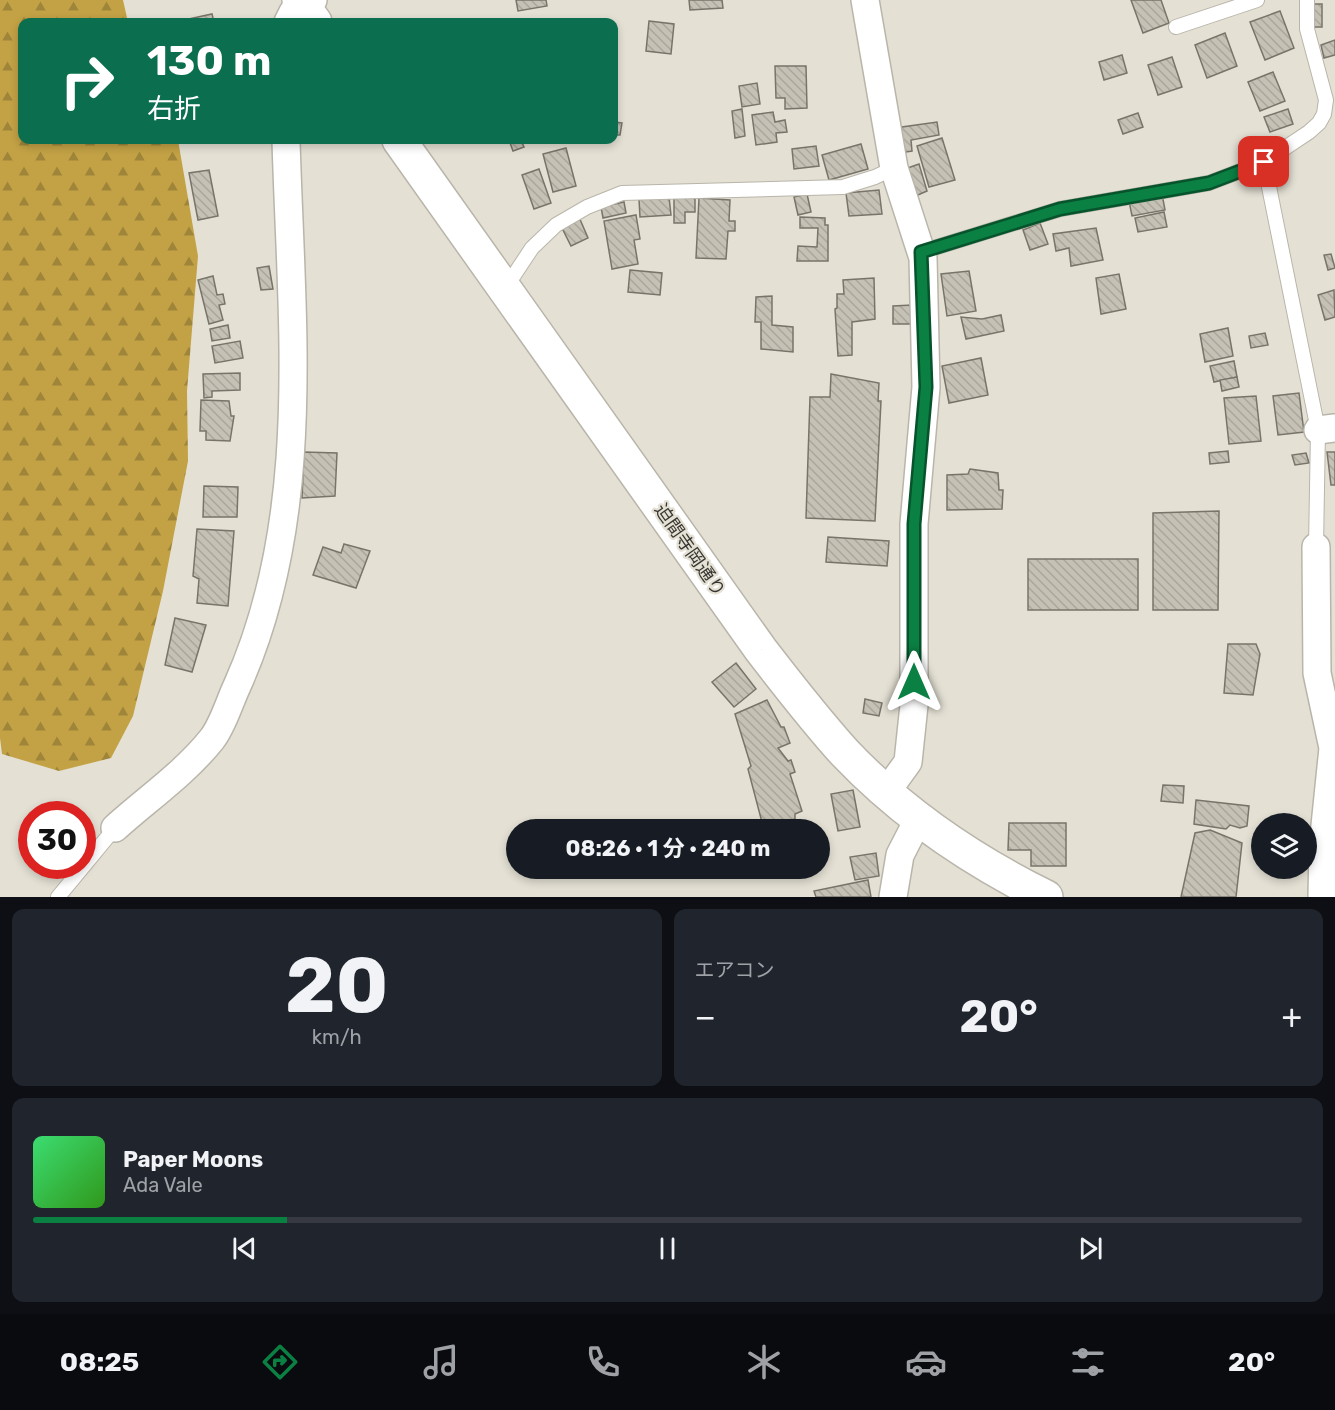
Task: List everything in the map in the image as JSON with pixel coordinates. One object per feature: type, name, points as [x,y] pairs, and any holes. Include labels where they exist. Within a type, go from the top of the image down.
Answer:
[{"type":"street","points":[[865,0],[894,168],[921,252],[926,387],[914,524],[914,705],[908,762],[887,791]]},
{"type":"street","points":[[115,828],[190,763],[213,738],[246,665],[264,610],[286,511],[291,462],[294,369],[286,144]]},
{"type":"street","name":"迫間寺岡通り","points":[[402,144],[761,650],[801,702],[846,754],[919,818],[979,860],[1046,897]]},
{"type":"street","points":[[1316,547],[1317,673],[1333,748],[1323,845],[1322,897]]},
{"type":"street","points":[[893,897],[900,855],[919,818]]},
{"type":"lane","points":[[1176,27],[1257,0]]},
{"type":"lane","points":[[921,252],[1060,209],[1209,183],[1264,162],[1309,132],[1320,123],[1324,114],[1326,100],[1307,29],[1307,0]]},
{"type":"lane","points":[[1264,162],[1326,429],[1316,547]]},
{"type":"lane","points":[[505,289],[532,248],[556,225],[587,207],[622,193],[843,187],[875,177],[894,168]]},
{"type":"lane","points":[[58,897],[115,828]]},
{"type":"green space","points":[[0,0],[123,0],[127,18],[18,18],[18,144],[179,144],[198,256],[187,391],[188,461],[163,591],[133,716],[111,758],[59,771],[2,754],[0,738]]},
{"type":"building","points":[[516,0],[546,0],[547,6],[518,11]]},
{"type":"building","points":[[689,0],[722,0],[723,8],[690,10]]},
{"type":"building","points":[[1131,0],[1161,0],[1169,23],[1143,33]]},
{"type":"building","points":[[1314,4],[1322,4],[1322,27],[1314,27]]},
{"type":"building","points":[[1280,11],[1294,48],[1265,60],[1250,22]]},
{"type":"building","points":[[212,14],[213,18],[193,18]]},
{"type":"building","points":[[649,21],[674,24],[671,54],[646,51]]},
{"type":"building","points":[[1225,33],[1237,66],[1207,78],[1195,45]]},
{"type":"building","points":[[1335,40],[1335,55],[1324,58],[1321,45]]},
{"type":"building","points":[[1122,55],[1127,73],[1104,80],[1099,62]]},
{"type":"building","points":[[1172,57],[1182,87],[1158,95],[1148,65]]},
{"type":"building","points":[[775,66],[806,66],[807,108],[785,109],[785,98],[776,98]]},
{"type":"building","points":[[1273,72],[1285,101],[1260,111],[1248,82]]},
{"type":"building","points":[[757,83],[760,104],[742,107],[739,86]]},
{"type":"building","points":[[742,109],[745,136],[735,138],[732,111]]},
{"type":"building","points":[[1288,109],[1293,124],[1270,132],[1264,117]]},
{"type":"building","points":[[773,112],[775,122],[785,120],[787,132],[776,133],[777,142],[756,145],[752,115]]},
{"type":"building","points":[[1138,113],[1143,127],[1123,134],[1118,120]]},
{"type":"building","points":[[618,122],[622,123],[620,135],[618,135]]},
{"type":"building","points":[[937,122],[939,135],[911,140],[912,151],[899,153],[895,128]]},
{"type":"building","points":[[942,138],[955,180],[929,187],[917,146]]},
{"type":"building","points":[[510,144],[523,144],[524,147],[513,151]]},
{"type":"building","points":[[861,144],[868,169],[829,180],[822,155]]},
{"type":"building","points":[[816,146],[819,166],[794,169],[792,149]]},
{"type":"building","points":[[566,148],[576,186],[553,192],[543,154]]},
{"type":"building","points":[[919,164],[927,191],[911,198],[902,170]]},
{"type":"building","points":[[539,169],[551,203],[534,209],[522,175]]},
{"type":"building","points":[[209,170],[218,216],[198,220],[189,173]]},
{"type":"building","points":[[879,190],[882,214],[849,216],[846,193]]},
{"type":"building","points":[[807,194],[811,212],[798,215],[794,197]]},
{"type":"building","points":[[1162,194],[1165,210],[1132,216],[1129,201]]},
{"type":"building","points":[[674,196],[695,196],[695,212],[685,212],[685,223],[674,223]]},
{"type":"building","points":[[669,197],[671,215],[640,217],[639,199]]},
{"type":"building","points":[[699,198],[730,200],[729,221],[735,221],[735,231],[728,231],[726,259],[696,258]]},
{"type":"building","points":[[624,202],[626,213],[603,218],[601,207]]},
{"type":"building","points":[[1164,212],[1167,227],[1138,232],[1135,218]]},
{"type":"building","points":[[636,215],[640,239],[634,240],[638,264],[612,269],[604,221]]},
{"type":"building","points":[[579,217],[588,238],[571,246],[561,226]]},
{"type":"building","points":[[800,217],[825,218],[825,225],[828,225],[828,261],[797,261],[798,246],[817,247],[818,228],[800,228]]},
{"type":"building","points":[[1040,223],[1048,244],[1030,250],[1023,230]]},
{"type":"building","points":[[1096,228],[1103,260],[1071,266],[1069,248],[1056,251],[1053,234]]},
{"type":"building","points":[[1331,254],[1335,268],[1328,270],[1324,255]]},
{"type":"building","points":[[269,266],[273,289],[261,290],[257,268]]},
{"type":"building","points":[[630,270],[662,273],[660,295],[628,292]]},
{"type":"building","points":[[969,271],[976,311],[947,316],[941,274]]},
{"type":"building","points":[[1119,274],[1126,309],[1101,314],[1096,278]]},
{"type":"building","points":[[213,276],[217,295],[223,294],[225,304],[219,305],[223,320],[209,324],[198,280]]},
{"type":"building","points":[[874,278],[875,319],[852,322],[852,355],[838,356],[835,309],[837,308],[837,294],[844,294],[843,280]]},
{"type":"building","points":[[1334,290],[1335,317],[1325,320],[1318,295]]},
{"type":"building","points":[[772,296],[772,325],[793,327],[793,352],[761,349],[761,322],[755,322],[756,297]]},
{"type":"building","points":[[912,305],[911,324],[893,324],[893,306]]},
{"type":"building","points":[[1001,315],[1004,331],[966,339],[961,317],[982,319]]},
{"type":"building","points":[[228,325],[230,338],[212,341],[210,329]]},
{"type":"building","points":[[1228,328],[1233,356],[1205,362],[1200,334]]},
{"type":"building","points":[[1265,333],[1268,345],[1251,348],[1249,336]]},
{"type":"building","points":[[240,341],[243,358],[215,363],[212,346]]},
{"type":"building","points":[[981,358],[988,395],[949,403],[942,366]]},
{"type":"building","points":[[1234,361],[1237,377],[1214,382],[1210,366]]},
{"type":"building","points":[[240,373],[240,390],[212,391],[212,397],[204,398],[203,374]]},
{"type":"building","points":[[831,374],[879,383],[878,401],[881,401],[875,521],[806,518],[810,397],[830,397]]},
{"type":"building","points":[[1237,377],[1239,387],[1222,391],[1220,380]]},
{"type":"building","points":[[1299,393],[1304,432],[1278,435],[1273,396]]},
{"type":"building","points":[[1256,396],[1261,441],[1229,444],[1224,398]]},
{"type":"building","points":[[201,400],[229,401],[231,416],[234,416],[230,441],[206,440],[206,431],[200,431]]},
{"type":"building","points":[[1228,451],[1229,462],[1210,464],[1209,453]]},
{"type":"building","points":[[304,452],[337,453],[335,496],[302,498]]},
{"type":"building","points":[[1327,452],[1335,452],[1335,485],[1331,485]]},
{"type":"building","points":[[1306,453],[1309,463],[1295,465],[1292,455]]},
{"type":"building","points":[[970,469],[998,473],[999,490],[1003,490],[1002,509],[947,510],[947,475],[968,474]]},
{"type":"building","points":[[204,486],[238,487],[237,517],[203,517]]},
{"type":"building","points":[[1219,511],[1218,610],[1153,610],[1153,513]]},
{"type":"building","points":[[197,529],[234,531],[228,606],[197,603],[199,579],[193,576]]},
{"type":"building","points":[[828,537],[889,541],[887,566],[826,562]]},
{"type":"building","points":[[344,544],[370,551],[356,588],[313,575],[323,547],[341,553]]},
{"type":"building","points":[[1028,559],[1138,559],[1138,610],[1028,610]]},
{"type":"building","points":[[175,618],[206,625],[192,672],[165,665]]},
{"type":"building","points":[[1228,644],[1256,644],[1260,654],[1253,695],[1224,693]]},
{"type":"building","points":[[736,663],[756,689],[734,707],[712,682]]},
{"type":"building","points":[[865,699],[882,703],[879,716],[863,713]]},
{"type":"building","points":[[767,700],[781,727],[784,727],[790,743],[778,748],[788,761],[791,760],[795,772],[790,774],[802,811],[795,814],[795,819],[761,819],[748,769],[751,766],[735,714]]},
{"type":"building","points":[[1163,785],[1184,786],[1183,803],[1161,801]]},
{"type":"building","points":[[853,790],[860,827],[838,831],[831,794]]},
{"type":"building","points":[[1196,800],[1249,806],[1247,826],[1240,828],[1230,825],[1226,829],[1194,824]]},
{"type":"building","points":[[1009,823],[1066,823],[1066,866],[1031,866],[1031,850],[1008,850]]},
{"type":"building","points":[[1210,830],[1242,843],[1236,897],[1181,897],[1195,833]]},
{"type":"building","points":[[876,853],[879,876],[855,880],[850,857]]},
{"type":"building","points":[[868,880],[871,897],[816,897],[814,891]]},
{"type":"route","points":[[914,682],[914,524],[926,387],[921,252],[1060,209],[1111,198],[1209,183],[1264,162]]}]
